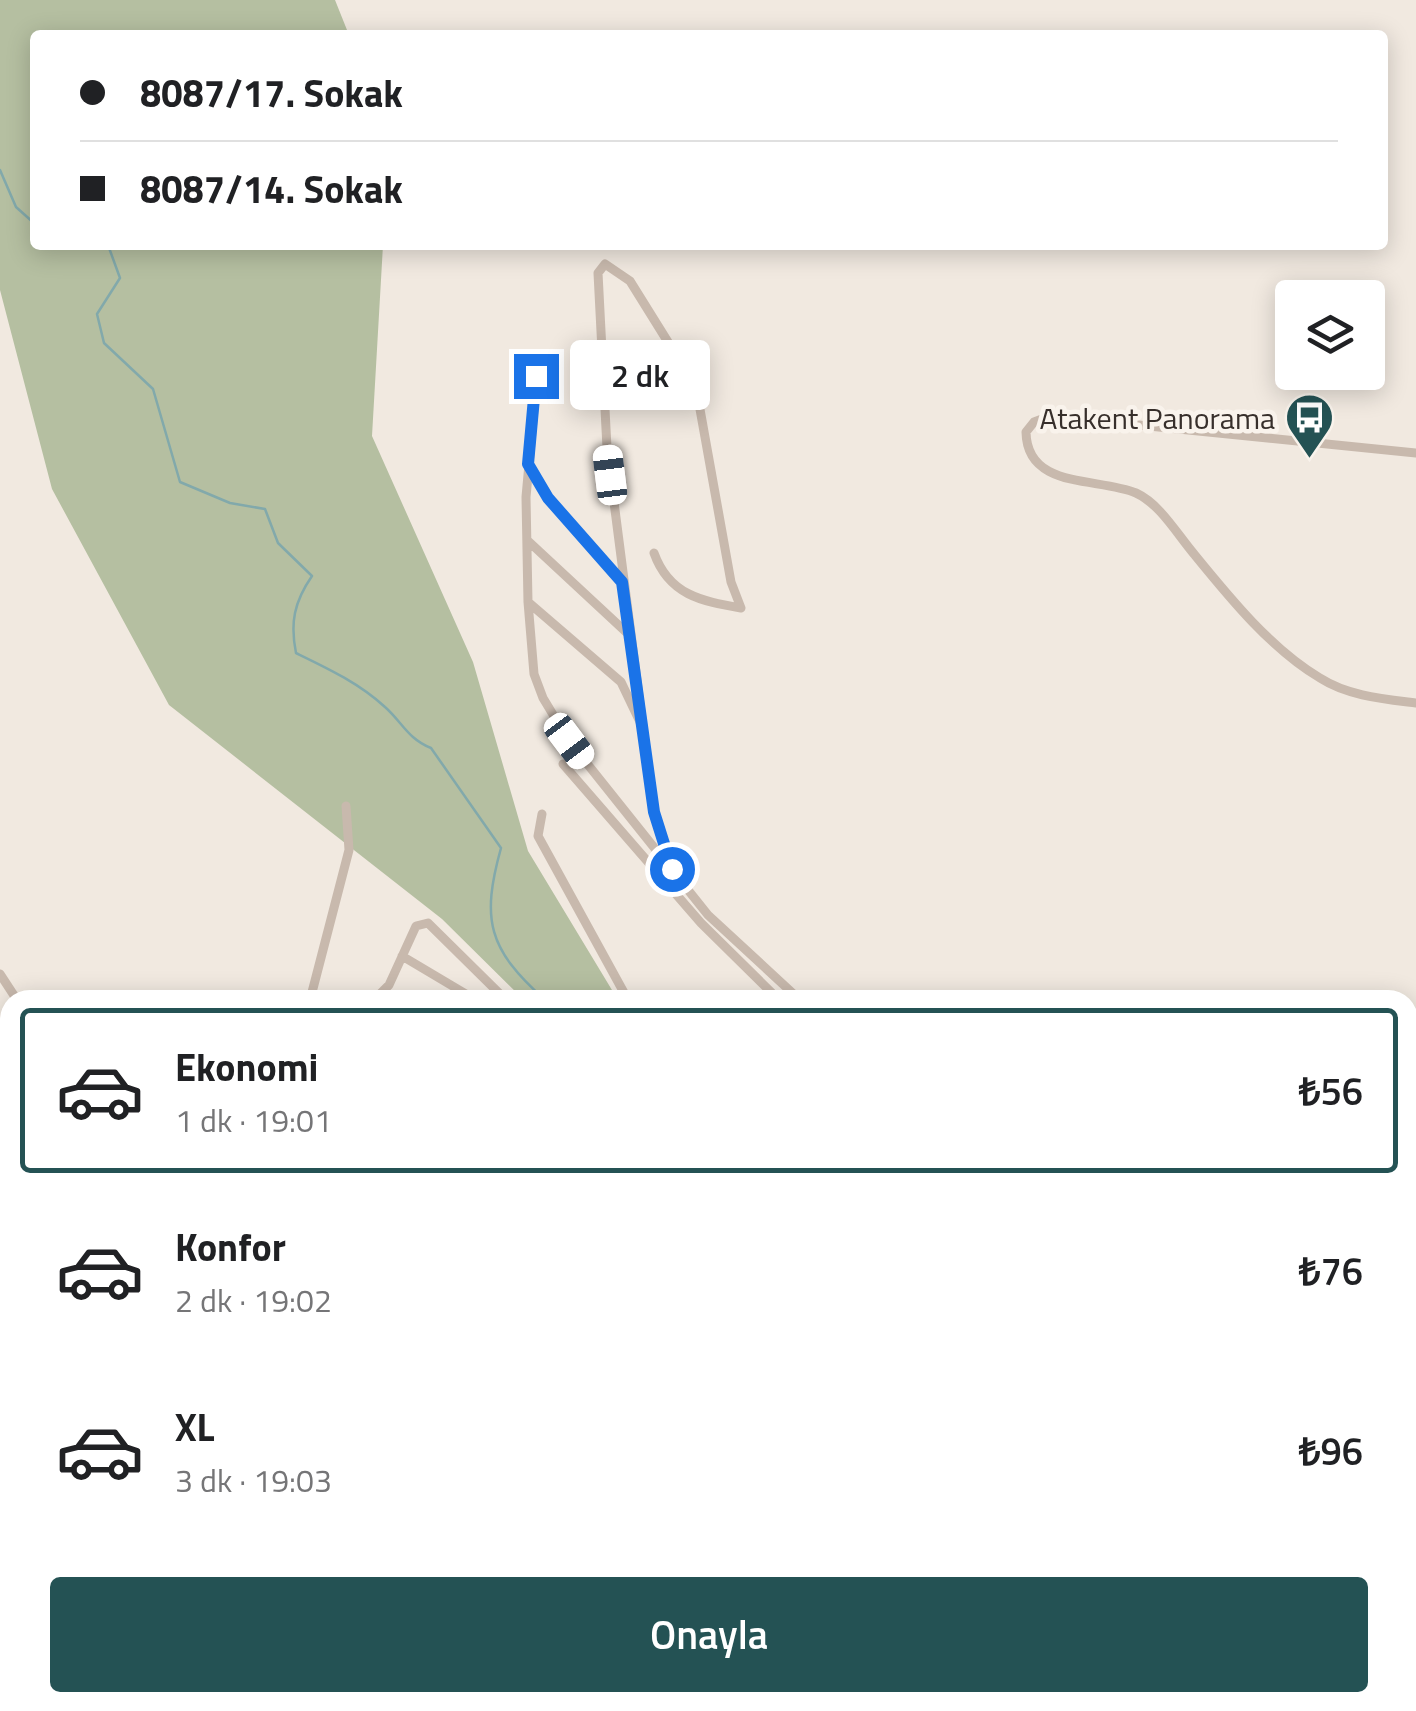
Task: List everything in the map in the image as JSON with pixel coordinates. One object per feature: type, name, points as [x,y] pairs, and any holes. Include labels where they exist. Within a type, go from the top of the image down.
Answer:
[{"type":"street","points":[[654,553],[661,573],[679,590],[700,601],[741,608],[731,582],[696,387],[630,281],[604,264],[598,274],[606,448],[654,812],[672,869]]},
{"type":"street","points":[[536,376],[528,464],[528,602],[534,674],[550,713],[708,915],[789,990]]},
{"type":"street","points":[[1416,453],[1050,416],[1034,422],[1026,432],[1026,446],[1044,467],[1069,480],[1136,493],[1156,507],[1224,592],[1318,678],[1345,690],[1416,703]]},
{"type":"street","points":[[528,464],[548,498],[622,582]]},
{"type":"street","points":[[527,540],[628,634]]},
{"type":"street","points":[[528,602],[621,682],[644,728]]},
{"type":"street","points":[[563,764],[700,923],[769,990]]},
{"type":"street","points":[[313,990],[349,850],[346,806]]},
{"type":"street","points":[[542,814],[538,836],[623,990]]},
{"type":"street","points":[[385,990],[416,926],[428,923],[496,990]]},
{"type":"street","points":[[402,956],[459,990]]},
{"type":"green space","points":[[0,0],[335,0],[347,30],[30,30],[30,250],[383,250],[372,436],[473,662],[528,851],[612,990],[514,990],[442,919],[169,705],[52,489],[0,290]]},
{"type":"waterway","points":[[0,170],[16,207],[30,220]]},
{"type":"waterway","points":[[110,250],[120,278],[97,314],[104,343],[153,389],[180,482],[230,503],[265,509],[278,543],[312,576],[295,613],[296,653],[364,691],[411,735],[431,748],[501,848],[491,895],[494,932],[511,965],[534,990]]},
{"type":"place","name":"Atakent Panorama","points":[[1310,460]]},
{"type":"route","points":[[536,376],[528,464],[548,498],[622,582],[654,812],[672,869]]}]
